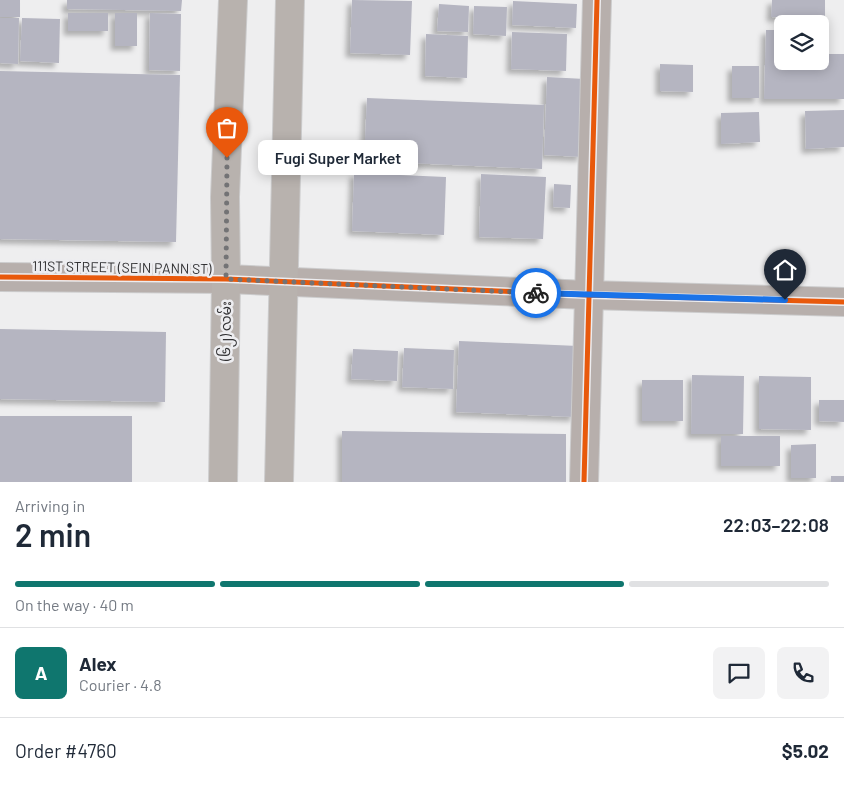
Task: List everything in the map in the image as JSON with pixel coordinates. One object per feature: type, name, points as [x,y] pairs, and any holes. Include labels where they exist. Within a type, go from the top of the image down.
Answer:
[{"type":"main road","name":"(၆၂) လမ်း","points":[[222,482],[226,279],[225,197],[233,0]]},
{"type":"main road","points":[[279,482],[290,0]]},
{"type":"street","points":[[584,482],[587,295],[597,0]]},
{"type":"street","name":"111ST STREET (SEIN PANN ST)","points":[[0,277],[226,279],[587,295],[844,302]]},
{"type":"building","points":[[0,0],[20,0],[20,17],[0,17]]},
{"type":"building","points":[[67,0],[182,0],[181,11],[67,9]]},
{"type":"building","points":[[352,0],[412,1],[410,55],[350,53]]},
{"type":"building","points":[[772,0],[825,0],[825,15],[774,15],[774,17],[771,17]]},
{"type":"building","points":[[513,1],[577,4],[576,28],[512,25]]},
{"type":"building","points":[[439,4],[469,6],[468,32],[437,31]]},
{"type":"building","points":[[474,6],[507,7],[506,36],[473,34]]},
{"type":"building","points":[[68,13],[108,13],[108,31],[68,31]]},
{"type":"building","points":[[115,13],[137,13],[137,46],[115,46]]},
{"type":"building","points":[[150,13],[181,14],[180,71],[149,70]]},
{"type":"building","points":[[0,18],[19,18],[18,64],[0,63]]},
{"type":"building","points":[[22,18],[60,19],[59,63],[20,61]]},
{"type":"building","points":[[766,30],[774,30],[774,70],[829,70],[829,54],[844,54],[844,99],[764,99]]},
{"type":"building","points":[[512,32],[567,34],[566,71],[511,69]]},
{"type":"building","points":[[426,34],[468,36],[467,78],[425,76]]},
{"type":"building","points":[[660,64],[693,65],[693,92],[660,91]]},
{"type":"building","points":[[732,66],[759,66],[759,98],[732,98]]},
{"type":"building","points":[[0,71],[180,75],[176,242],[0,239]]},
{"type":"building","points":[[547,77],[585,79],[582,157],[544,155]]},
{"type":"building","points":[[367,98],[544,105],[542,169],[364,161]]},
{"type":"building","points":[[844,110],[844,147],[806,149],[805,111]]},
{"type":"building","points":[[759,112],[760,142],[721,144],[721,113]]},
{"type":"building","points":[[354,173],[446,177],[444,235],[352,231]]},
{"type":"building","points":[[481,174],[546,177],[543,239],[479,237]]},
{"type":"building","points":[[554,184],[571,185],[570,208],[553,207]]},
{"type":"building","points":[[0,329],[166,332],[165,402],[0,399]]},
{"type":"building","points":[[459,341],[578,346],[575,417],[456,412]]},
{"type":"building","points":[[404,348],[454,350],[453,389],[402,387]]},
{"type":"building","points":[[353,349],[398,351],[397,381],[351,379]]},
{"type":"building","points":[[692,375],[744,376],[743,434],[691,434]]},
{"type":"building","points":[[759,376],[811,377],[811,430],[759,429]]},
{"type":"building","points":[[642,380],[683,380],[683,421],[642,421]]},
{"type":"building","points":[[819,400],[844,400],[844,422],[819,421]]},
{"type":"building","points":[[0,416],[132,416],[132,482],[0,482]]},
{"type":"building","points":[[342,431],[566,434],[566,482],[342,482]]},
{"type":"building","points":[[721,436],[780,436],[780,466],[721,466]]},
{"type":"building","points":[[816,444],[816,478],[791,478],[791,445]]},
{"type":"building","points":[[831,476],[844,476],[844,482],[831,482]]},
{"type":"cycle path","points":[[584,482],[597,0]]},
{"type":"cycle path","points":[[0,277],[226,279],[587,295],[844,302]]},
{"type":"way so far","points":[[227,158],[225,197],[226,279],[536,293]]},
{"type":"place","name":"Fugi Super Market","points":[[227,158]]},
{"type":"route","points":[[536,293],[785,300]]}]
